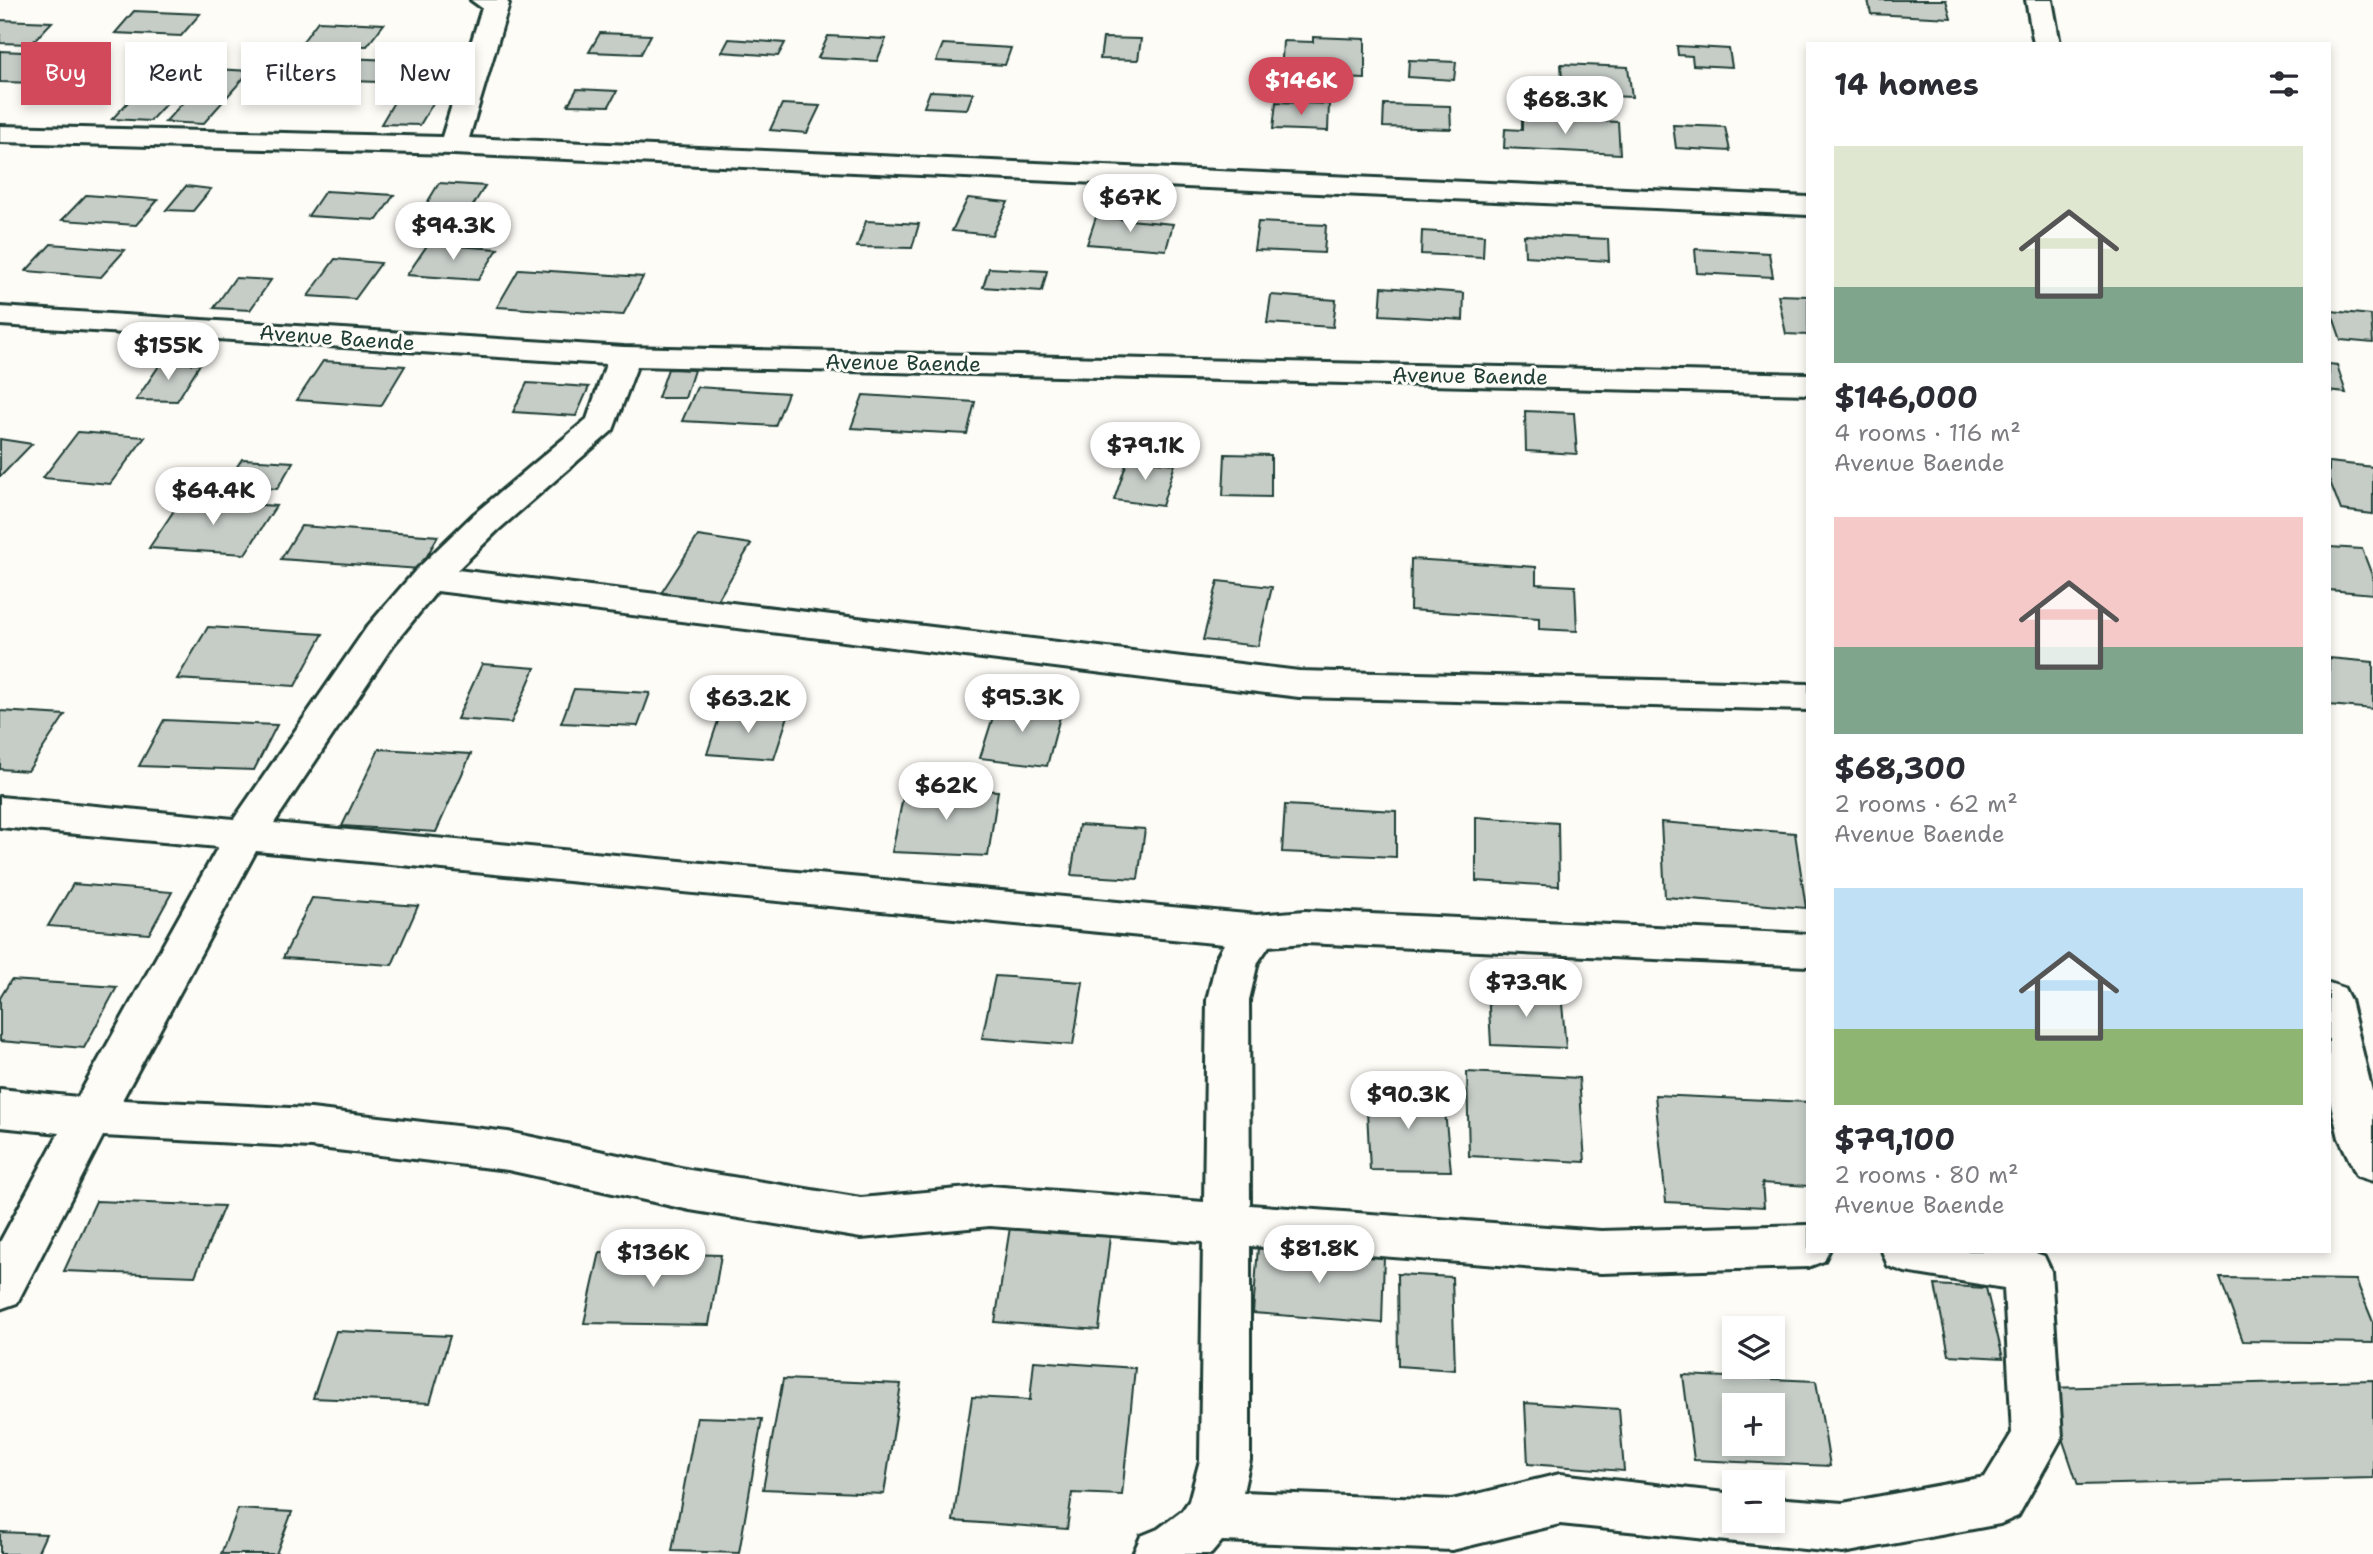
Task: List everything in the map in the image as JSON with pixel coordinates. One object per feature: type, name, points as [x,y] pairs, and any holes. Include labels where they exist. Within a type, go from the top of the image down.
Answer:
[{"type":"street","points":[[453,146],[496,4],[484,0]]},
{"type":"street","points":[[2039,0],[2047,42]]},
{"type":"street","points":[[0,134],[453,146],[1806,206]]},
{"type":"street","name":"Avenue Baende","points":[[0,316],[624,356],[1806,384]]},
{"type":"street","points":[[0,1288],[244,835],[380,636],[428,578],[486,522],[602,423],[624,356]]},
{"type":"street","points":[[428,578],[1299,684],[1806,697]]},
{"type":"street","points":[[0,812],[1257,931],[1305,927],[1806,950]]},
{"type":"street","points":[[1158,1554],[1181,1546],[1211,1516],[1225,1460],[1228,1000],[1238,957],[1257,931]]},
{"type":"street","points":[[2331,1009],[2361,1138],[2373,1162]]},
{"type":"street","points":[[0,1108],[90,1117],[311,1128],[508,1151],[690,1190],[861,1218],[990,1206],[1601,1252],[1806,1246]]},
{"type":"street","points":[[1785,1524],[1843,1528],[2000,1499],[2037,1437],[2027,1271],[1917,1253]]},
{"type":"street","points":[[1211,1516],[1452,1525],[1560,1499],[1722,1519]]},
{"type":"building","points":[[1868,0],[1946,0],[1951,18],[1871,14]]},
{"type":"building","points":[[134,11],[200,14],[181,36],[115,33]]},
{"type":"building","points":[[0,20],[52,22],[33,42],[0,43]]},
{"type":"building","points":[[318,21],[384,24],[367,46],[361,46],[361,42],[302,42]]},
{"type":"building","points":[[600,33],[651,35],[641,54],[589,52]]},
{"type":"building","points":[[828,36],[886,39],[877,61],[818,58]]},
{"type":"building","points":[[1313,37],[1365,39],[1365,79],[1281,76],[1283,41],[1313,42]]},
{"type":"building","points":[[1103,38],[1141,39],[1138,60],[1100,59]]},
{"type":"building","points":[[729,39],[785,43],[778,56],[722,52]]},
{"type":"building","points":[[943,44],[1011,48],[1005,65],[936,61]]},
{"type":"building","points":[[1677,46],[1729,49],[1732,67],[1693,65],[1692,56],[1678,55]]},
{"type":"building","points":[[0,51],[21,52],[21,83],[0,82]]},
{"type":"building","points":[[361,59],[375,59],[375,82],[361,81]]},
{"type":"building","points":[[1409,60],[1456,62],[1454,80],[1408,77]]},
{"type":"building","points":[[1561,64],[1628,67],[1632,97],[1563,94]]},
{"type":"building","points":[[227,70],[241,70],[241,81],[227,97]]},
{"type":"building","points":[[577,89],[617,91],[609,106],[568,105]]},
{"type":"building","points":[[930,91],[973,93],[967,109],[924,107]]},
{"type":"building","points":[[1276,102],[1329,104],[1328,131],[1273,129]]},
{"type":"building","points":[[782,104],[820,106],[807,133],[770,130]]},
{"type":"building","points":[[1384,104],[1450,106],[1451,129],[1383,127]]},
{"type":"building","points":[[125,105],[165,105],[150,121],[112,119]]},
{"type":"building","points":[[181,105],[220,105],[203,124],[165,122]]},
{"type":"building","points":[[392,105],[432,105],[420,125],[381,124]]},
{"type":"building","points":[[1522,117],[1618,122],[1620,154],[1504,148],[1505,129],[1522,130]]},
{"type":"building","points":[[1673,125],[1725,127],[1730,151],[1676,148]]},
{"type":"building","points":[[439,183],[485,186],[453,238],[407,236]]},
{"type":"building","points":[[186,186],[211,189],[193,211],[166,210]]},
{"type":"building","points":[[325,191],[394,195],[377,220],[308,216]]},
{"type":"building","points":[[86,195],[158,200],[136,225],[62,220]]},
{"type":"building","points":[[968,198],[1008,202],[992,235],[952,231]]},
{"type":"building","points":[[1096,217],[1173,224],[1166,250],[1087,244]]},
{"type":"building","points":[[866,221],[919,224],[912,248],[857,247]]},
{"type":"building","points":[[1258,222],[1326,225],[1324,253],[1254,250]]},
{"type":"building","points":[[1422,231],[1484,235],[1483,257],[1421,254]]},
{"type":"building","points":[[1524,235],[1608,239],[1609,261],[1525,256]]},
{"type":"building","points":[[51,244],[125,250],[101,277],[26,271]]},
{"type":"building","points":[[428,244],[498,249],[478,280],[407,275]]},
{"type":"building","points":[[1695,249],[1769,253],[1773,277],[1697,273]]},
{"type":"building","points":[[335,259],[381,263],[355,299],[308,296]]},
{"type":"building","points":[[989,268],[1047,271],[1042,291],[983,287]]},
{"type":"building","points":[[519,269],[643,277],[623,315],[497,307]]},
{"type":"building","points":[[235,278],[271,280],[250,310],[214,308]]},
{"type":"building","points":[[1382,287],[1464,293],[1463,320],[1380,315]]},
{"type":"building","points":[[1271,295],[1336,300],[1333,327],[1267,323]]},
{"type":"building","points":[[1778,295],[1806,296],[1806,335],[1786,334]]},
{"type":"building","points":[[2331,311],[2371,315],[2373,343],[2341,340]]},
{"type":"building","points":[[323,361],[405,366],[381,406],[297,400]]},
{"type":"building","points":[[161,363],[200,364],[177,401],[136,400]]},
{"type":"building","points":[[2331,364],[2337,365],[2346,393],[2331,391]]},
{"type":"building","points":[[668,369],[694,370],[685,398],[658,398]]},
{"type":"building","points":[[527,383],[589,387],[576,416],[513,412]]},
{"type":"building","points":[[697,387],[788,393],[775,426],[682,421]]},
{"type":"building","points":[[863,395],[975,402],[967,434],[851,428]]},
{"type":"building","points":[[1525,411],[1574,413],[1577,454],[1526,451]]},
{"type":"building","points":[[78,432],[145,437],[110,484],[43,478]]},
{"type":"building","points":[[0,439],[32,444],[1,476],[0,476]]},
{"type":"building","points":[[1225,454],[1271,455],[1271,497],[1223,496]]},
{"type":"building","points":[[242,459],[293,462],[277,489],[225,485]]},
{"type":"building","points":[[1128,459],[1175,464],[1162,506],[1114,500]]},
{"type":"building","points":[[2331,462],[2373,467],[2373,514],[2341,510],[2331,484]]},
{"type":"building","points":[[181,500],[276,506],[245,554],[149,548]]},
{"type":"building","points":[[301,526],[438,536],[420,569],[281,559]]},
{"type":"building","points":[[698,536],[751,544],[713,608],[658,598]]},
{"type":"building","points":[[2331,547],[2362,549],[2373,578],[2373,594],[2331,590]]},
{"type":"building","points":[[1411,559],[1536,567],[1536,584],[1575,586],[1577,631],[1539,629],[1539,618],[1410,610]]},
{"type":"building","points":[[1218,581],[1272,587],[1258,646],[1203,640]]},
{"type":"building","points":[[208,627],[323,634],[295,686],[177,679]]},
{"type":"building","points":[[2331,658],[2373,662],[2373,709],[2331,705]]},
{"type":"building","points":[[482,664],[535,668],[511,723],[457,719]]},
{"type":"building","points":[[574,689],[650,693],[638,726],[561,723]]},
{"type":"building","points":[[998,701],[1062,709],[1047,766],[980,758]]},
{"type":"building","points":[[0,711],[65,715],[28,771],[0,769]]},
{"type":"building","points":[[721,712],[788,716],[774,759],[707,754]]},
{"type":"building","points":[[164,720],[277,725],[254,770],[139,766]]},
{"type":"building","points":[[379,749],[471,754],[436,832],[342,826]]},
{"type":"building","points":[[905,787],[998,791],[988,856],[892,852]]},
{"type":"building","points":[[1285,805],[1396,811],[1396,857],[1282,852]]},
{"type":"building","points":[[1476,817],[1558,823],[1559,886],[1476,881]]},
{"type":"building","points":[[1661,822],[1795,833],[1806,908],[1665,897]]},
{"type":"building","points":[[1079,825],[1145,829],[1138,879],[1071,875]]},
{"type":"building","points":[[73,884],[172,892],[149,934],[48,926]]},
{"type":"building","points":[[312,898],[418,906],[392,965],[283,958]]},
{"type":"building","points":[[995,976],[1083,982],[1073,1045],[982,1038]]},
{"type":"building","points":[[11,980],[117,987],[84,1048],[0,1041],[0,998]]},
{"type":"building","points":[[1488,990],[1561,993],[1566,1048],[1491,1045]]},
{"type":"building","points":[[1467,1072],[1579,1078],[1585,1162],[1469,1156]]},
{"type":"building","points":[[1366,1091],[1443,1092],[1451,1171],[1370,1170]]},
{"type":"building","points":[[1655,1095],[1806,1102],[1806,1186],[1762,1183],[1764,1207],[1666,1202]]},
{"type":"building","points":[[96,1201],[224,1206],[195,1276],[64,1271]]},
{"type":"building","points":[[1011,1221],[1111,1228],[1099,1330],[995,1322]]},
{"type":"building","points":[[1258,1247],[1384,1256],[1382,1323],[1253,1313]]},
{"type":"building","points":[[600,1252],[721,1255],[709,1325],[584,1323]]},
{"type":"building","points":[[1397,1274],[1452,1277],[1455,1370],[1398,1366]]},
{"type":"building","points":[[2220,1278],[2356,1280],[2373,1322],[2373,1343],[2243,1341]]},
{"type":"building","points":[[1935,1285],[1986,1288],[2003,1358],[1949,1355]]},
{"type":"building","points":[[336,1331],[450,1336],[430,1403],[313,1398]]},
{"type":"building","points":[[1034,1361],[1135,1368],[1122,1495],[1072,1493],[1067,1529],[953,1521],[972,1397],[1030,1400]]},
{"type":"building","points":[[1683,1375],[1722,1377],[1722,1379],[1816,1381],[1830,1466],[1694,1460]]},
{"type":"building","points":[[783,1379],[901,1384],[884,1494],[763,1489]]},
{"type":"building","points":[[2373,1380],[2373,1478],[2078,1485],[2045,1388]]},
{"type":"building","points":[[1525,1403],[1619,1409],[1624,1471],[1528,1464]]},
{"type":"building","points":[[697,1417],[762,1419],[739,1553],[672,1551]]},
{"type":"building","points":[[238,1509],[292,1512],[276,1554],[221,1554]]},
{"type":"building","points":[[0,1532],[46,1534],[37,1554],[0,1554]]}]
